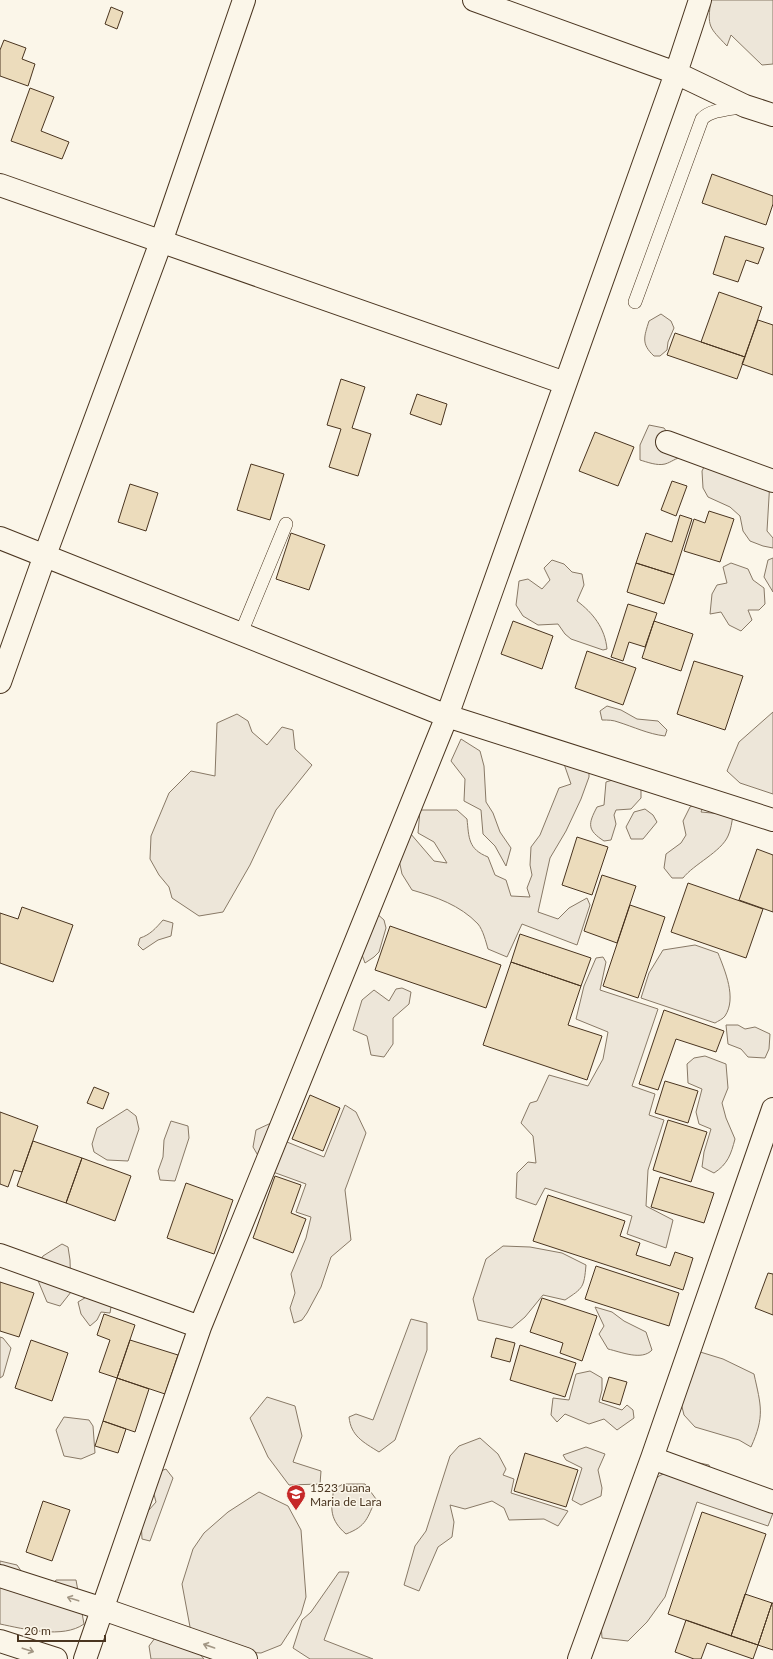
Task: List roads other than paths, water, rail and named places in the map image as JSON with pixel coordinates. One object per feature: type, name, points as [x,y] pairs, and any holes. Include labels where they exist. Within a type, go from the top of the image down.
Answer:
[{"type":"street","points":[[0,682],[44,555],[162,242],[244,0]]},
{"type":"street","points":[[474,0],[676,72],[745,106],[773,115]]},
{"type":"street","points":[[85,1659],[200,1327],[447,716],[676,72],[700,0]]},
{"type":"street","points":[[0,185],[565,384]]},
{"type":"street","points":[[667,442],[773,480]]},
{"type":"street","points":[[0,538],[447,716],[773,820]]},
{"type":"street","points":[[579,1659],[769,1134],[773,1109]]},
{"type":"street","points":[[0,1255],[200,1327]]},
{"type":"street","points":[[652,1458],[773,1502]]},
{"type":"street","points":[[0,1576],[103,1609],[246,1659]]},
{"type":"street","points":[[0,1641],[56,1659]]},
{"type":"lane","points":[[635,302],[702,119],[705,115],[713,112],[745,106]]},
{"type":"lane","points":[[241,633],[286,524]]},
{"type":"place","name":"1523 Juana Maria de Lara","points":[[296,1511]]}]
